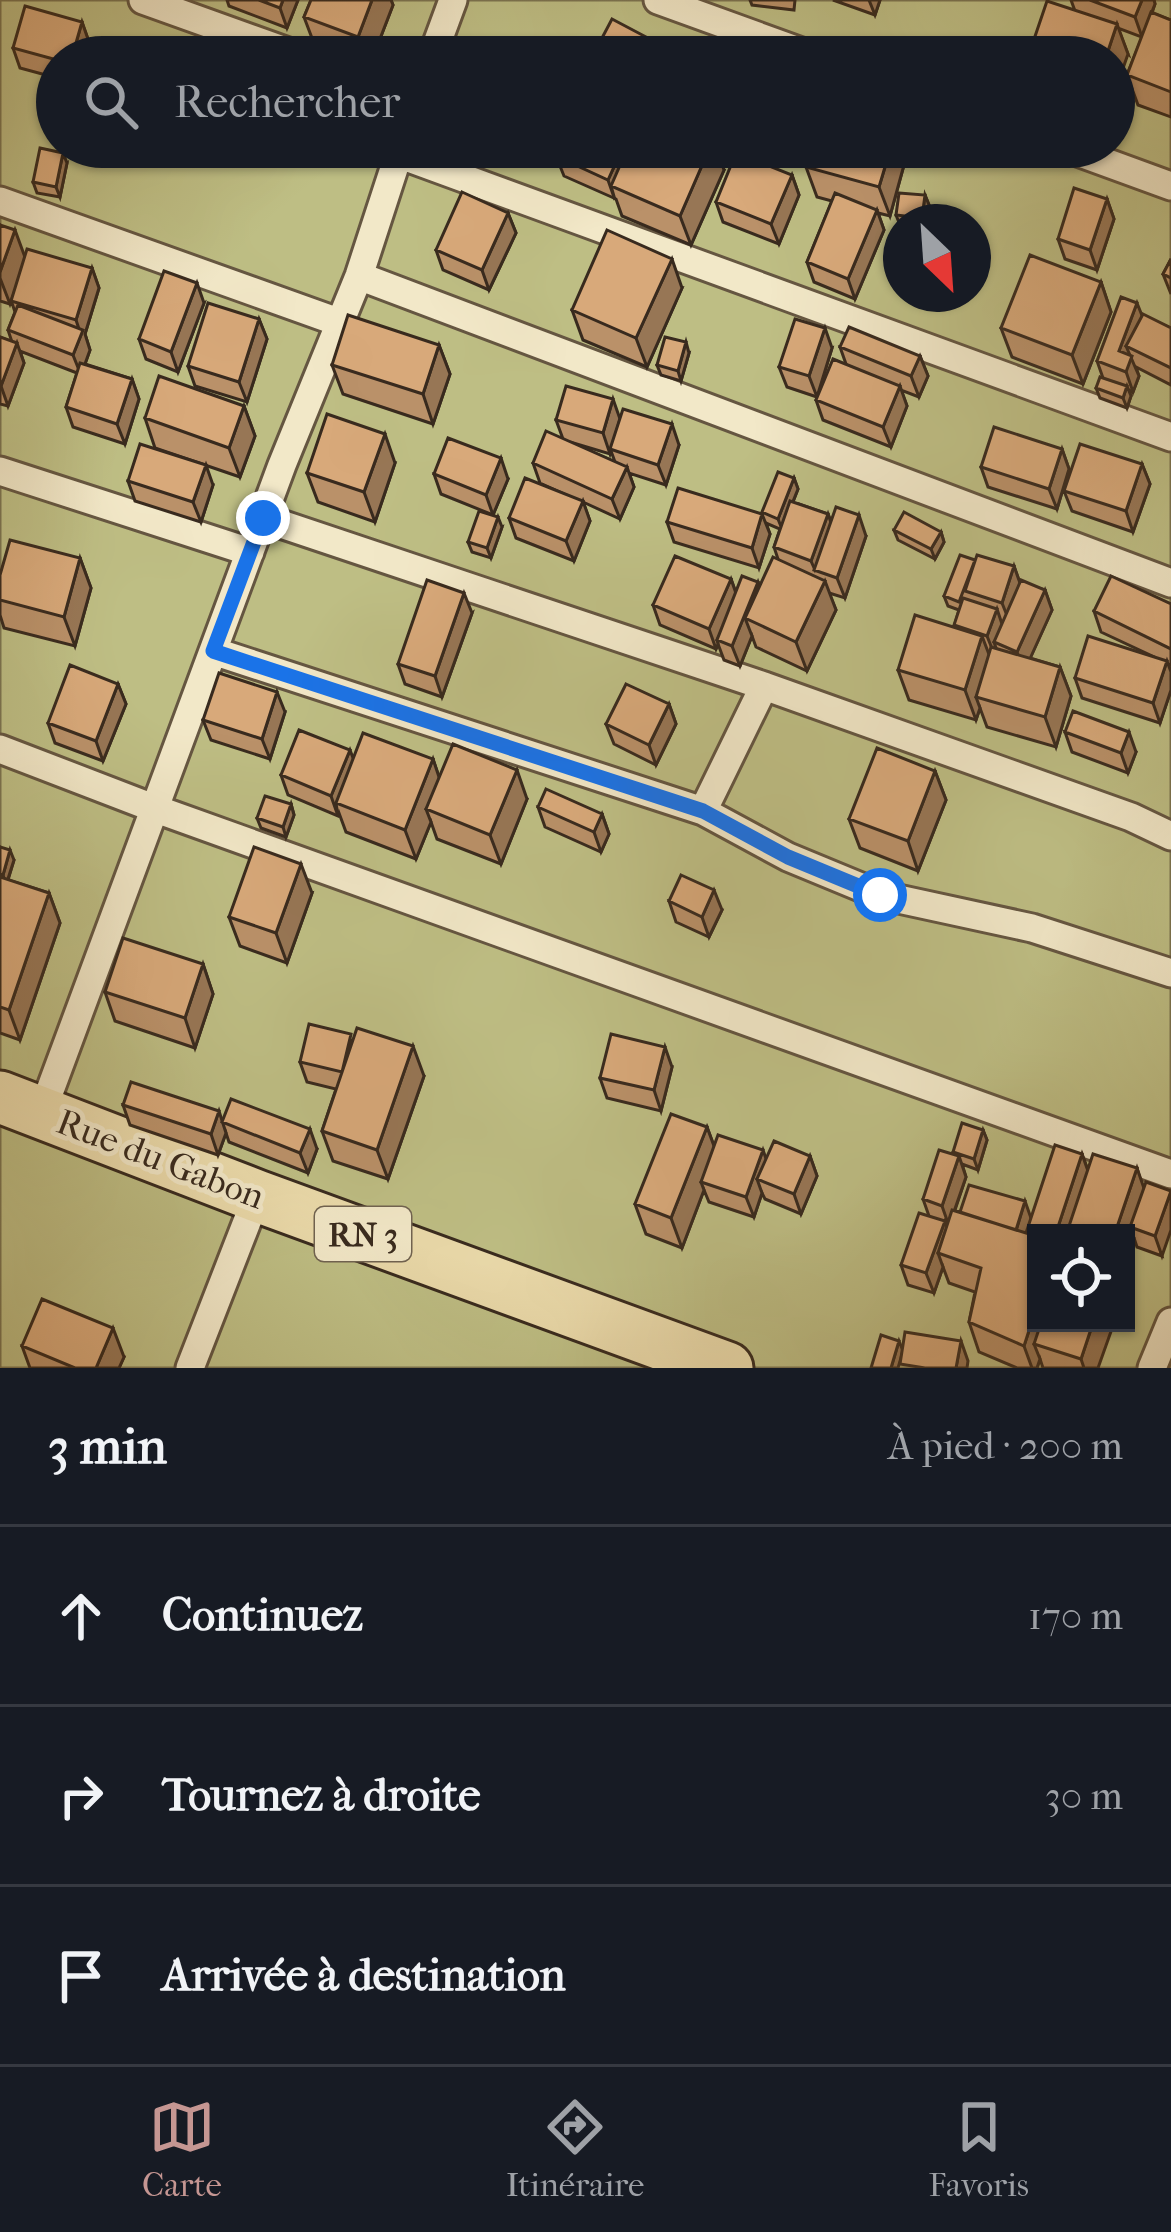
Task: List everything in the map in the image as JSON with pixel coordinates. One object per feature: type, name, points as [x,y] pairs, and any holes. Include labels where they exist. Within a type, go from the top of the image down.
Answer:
[{"type":"highway","name":"Rue du Gabon","points":[[21,1105],[727,1368]]},
{"type":"street","points":[[143,0],[243,36]]},
{"type":"street","points":[[440,36],[453,0]]},
{"type":"street","points":[[658,0],[757,36]]},
{"type":"street","points":[[21,1105],[156,809],[341,323],[393,168]]},
{"type":"street","points":[[445,168],[1171,437]]},
{"type":"street","points":[[1122,168],[1171,186]]},
{"type":"street","points":[[0,201],[341,323]]},
{"type":"street","points":[[358,276],[1171,583]]},
{"type":"street","points":[[0,471],[250,552]]},
{"type":"street","points":[[263,518],[764,686],[1131,817],[1171,836]]},
{"type":"street","points":[[213,651],[703,811],[788,857],[880,895],[1032,928],[1171,973]]},
{"type":"street","points":[[703,811],[764,686]]},
{"type":"street","points":[[0,748],[156,809],[1171,1174]]},
{"type":"street","points":[[190,1368],[257,1196]]},
{"type":"street","points":[[1152,1368],[1171,1322]]},
{"type":"green space","points":[[0,0],[1171,0],[1171,1368],[0,1368]]},
{"type":"building","points":[[259,0],[283,0],[280,8]]},
{"type":"building","points":[[311,0],[372,0],[358,36],[304,17]]},
{"type":"building","points":[[1090,0],[1142,0],[1135,17]]},
{"type":"building","points":[[1047,1],[1117,24],[1113,36],[1035,36]]},
{"type":"building","points":[[25,6],[82,22],[78,36],[36,36],[36,54],[13,48]]},
{"type":"building","points":[[1151,12],[1171,20],[1171,92],[1135,78],[1135,54]]},
{"type":"building","points":[[612,19],[644,36],[603,36]]},
{"type":"building","points":[[36,167],[60,168],[56,187],[33,182]]},
{"type":"building","points":[[582,168],[613,168],[608,180]]},
{"type":"building","points":[[619,168],[701,168],[680,216],[611,186]]},
{"type":"building","points":[[730,168],[774,168],[792,175],[771,224],[716,202]]},
{"type":"building","points":[[810,168],[885,168],[879,187]]},
{"type":"building","points":[[1074,188],[1107,199],[1090,250],[1058,239]]},
{"type":"building","points":[[462,192],[508,213],[482,270],[436,250]]},
{"type":"building","points":[[835,193],[877,210],[848,279],[807,262]]},
{"type":"building","points":[[899,193],[925,195],[924,204],[898,204]]},
{"type":"building","points":[[0,225],[15,230],[0,272]]},
{"type":"building","points":[[607,230],[672,259],[636,338],[572,310]]},
{"type":"building","points":[[27,249],[92,268],[76,320],[11,301]]},
{"type":"building","points":[[1030,255],[1101,282],[1072,355],[1001,328]]},
{"type":"building","points":[[164,271],[197,283],[171,352],[139,339]]},
{"type":"building","points":[[1121,297],[1137,303],[1119,351],[1132,356],[1126,372],[1097,361]]},
{"type":"building","points":[[208,303],[259,319],[239,382],[188,366]]},
{"type":"building","points":[[18,305],[83,330],[73,355],[8,330]]},
{"type":"building","points":[[1143,314],[1171,328],[1171,368],[1126,346]]},
{"type":"building","points":[[348,315],[439,345],[423,394],[332,365]]},
{"type":"building","points":[[795,319],[825,328],[809,376],[779,367]]},
{"type":"building","points":[[849,327],[920,356],[911,376],[840,347]]},
{"type":"building","points":[[0,337],[17,343],[1,386],[0,386]]},
{"type":"building","points":[[665,337],[686,342],[678,371],[657,365]]},
{"type":"building","points":[[833,359],[900,386],[883,427],[816,400]]},
{"type":"building","points":[[80,363],[132,379],[117,424],[66,407]]},
{"type":"building","points":[[159,376],[244,406],[229,448],[145,418]]},
{"type":"building","points":[[1100,377],[1127,386],[1123,398],[1096,388]]},
{"type":"building","points":[[566,386],[613,399],[603,433],[556,420]]},
{"type":"building","points":[[623,409],[672,424],[658,465],[610,449]]},
{"type":"building","points":[[327,414],[385,434],[364,492],[307,473]]},
{"type":"building","points":[[994,427],[1062,449],[1049,489],[981,467]]},
{"type":"building","points":[[546,431],[627,467],[612,499],[533,463]]},
{"type":"building","points":[[448,438],[501,458],[486,495],[434,474]]},
{"type":"building","points":[[140,444],[206,465],[193,502],[128,481]]},
{"type":"building","points":[[1080,444],[1142,464],[1126,511],[1064,491]]},
{"type":"building","points":[[778,472],[794,478],[778,519],[762,512]]},
{"type":"building","points":[[525,478],[583,501],[566,541],[509,518]]},
{"type":"building","points":[[678,488],[762,514],[752,548],[667,522]]},
{"type":"building","points":[[790,501],[828,514],[811,561],[774,547]]},
{"type":"building","points":[[836,507],[859,515],[837,578],[814,570]]},
{"type":"building","points":[[479,511],[498,517],[487,548],[468,542]]},
{"type":"building","points":[[904,512],[941,532],[931,549],[894,530]]},
{"type":"building","points":[[10,540],[80,558],[64,617],[0,600],[0,575]]},
{"type":"building","points":[[960,555],[975,560],[959,602],[944,596]]},
{"type":"building","points":[[977,555],[1014,566],[1002,603],[965,591]]},
{"type":"building","points":[[675,556],[731,579],[709,629],[653,605]]},
{"type":"building","points":[[773,557],[825,581],[796,642],[745,618]]},
{"type":"building","points":[[742,576],[758,582],[732,646],[717,640]]},
{"type":"building","points":[[1111,576],[1171,604],[1171,649],[1094,611]]},
{"type":"building","points":[[427,580],[464,593],[435,676],[398,664]]},
{"type":"building","points":[[1021,580],[1045,590],[1017,652],[994,642]]},
{"type":"building","points":[[963,598],[997,609],[987,636],[954,625]]},
{"type":"building","points":[[915,615],[982,636],[965,690],[898,670]]},
{"type":"building","points":[[1088,636],[1167,661],[1153,703],[1075,678]]},
{"type":"building","points":[[991,647],[1060,667],[1045,717],[976,697]]},
{"type":"building","points":[[70,665],[118,684],[96,741],[48,723]]},
{"type":"building","points":[[219,673],[277,692],[262,739],[203,720]]},
{"type":"building","points":[[626,684],[669,704],[649,745],[606,724]]},
{"type":"building","points":[[1073,711],[1129,732],[1121,753],[1065,732]]},
{"type":"building","points":[[299,730],[350,750],[331,796],[281,775]]},
{"type":"building","points":[[363,733],[433,759],[405,830],[336,803]]},
{"type":"building","points":[[453,744],[517,770],[490,835],[426,809]]},
{"type":"building","points":[[877,748],[935,771],[908,841],[849,819]]},
{"type":"building","points":[[546,789],[602,814],[594,832],[538,807]]},
{"type":"building","points":[[265,796],[291,804],[283,827],[257,818]]},
{"type":"building","points":[[0,847],[10,850],[3,875],[0,874]]},
{"type":"building","points":[[254,847],[301,864],[276,933],[229,917]]},
{"type":"building","points":[[681,875],[714,890],[702,917],[669,901]]},
{"type":"building","points":[[0,877],[49,893],[9,1010],[0,1007]]},
{"type":"building","points":[[123,938],[203,964],[185,1018],[105,992]]},
{"type":"building","points":[[309,1024],[351,1034],[342,1072],[300,1062]]},
{"type":"building","points":[[357,1028],[413,1046],[377,1150],[322,1131]]},
{"type":"building","points":[[611,1034],[665,1047],[654,1090],[600,1078]]},
{"type":"building","points":[[131,1082],[219,1111],[211,1134],[123,1105]]},
{"type":"building","points":[[231,1099],[310,1129],[300,1153],[222,1122]]},
{"type":"building","points":[[671,1114],[707,1127],[671,1218],[635,1204]]},
{"type":"building","points":[[962,1123],[983,1130],[974,1159],[953,1152]]},
{"type":"building","points":[[718,1135],[763,1150],[746,1197],[701,1182]]},
{"type":"building","points":[[774,1141],[810,1156],[794,1194],[757,1179]]},
{"type":"building","points":[[1055,1145],[1082,1154],[1059,1224],[1029,1224]]},
{"type":"building","points":[[939,1150],[959,1156],[942,1206],[923,1199]]},
{"type":"building","points":[[1093,1154],[1137,1168],[1118,1224],[1070,1224]]},
{"type":"building","points":[[1146,1182],[1171,1191],[1155,1236],[1131,1224]]},
{"type":"building","points":[[969,1185],[1025,1201],[1016,1230],[960,1212]]},
{"type":"building","points":[[952,1210],[1027,1233],[1029,1332],[1024,1346],[969,1322],[981,1268],[938,1253]]},
{"type":"building","points":[[919,1213],[945,1221],[926,1273],[901,1265]]},
{"type":"building","points":[[42,1299],[113,1328],[96,1368],[75,1368],[22,1346]]},
{"type":"building","points":[[905,1332],[961,1341],[956,1368],[900,1364]]},
{"type":"building","points":[[1038,1332],[1090,1332],[1081,1359],[1034,1344]]},
{"type":"building","points":[[881,1335],[899,1341],[891,1368],[871,1368]]},
{"type":"route","points":[[263,518],[213,651],[703,811],[788,857],[880,895]]}]
